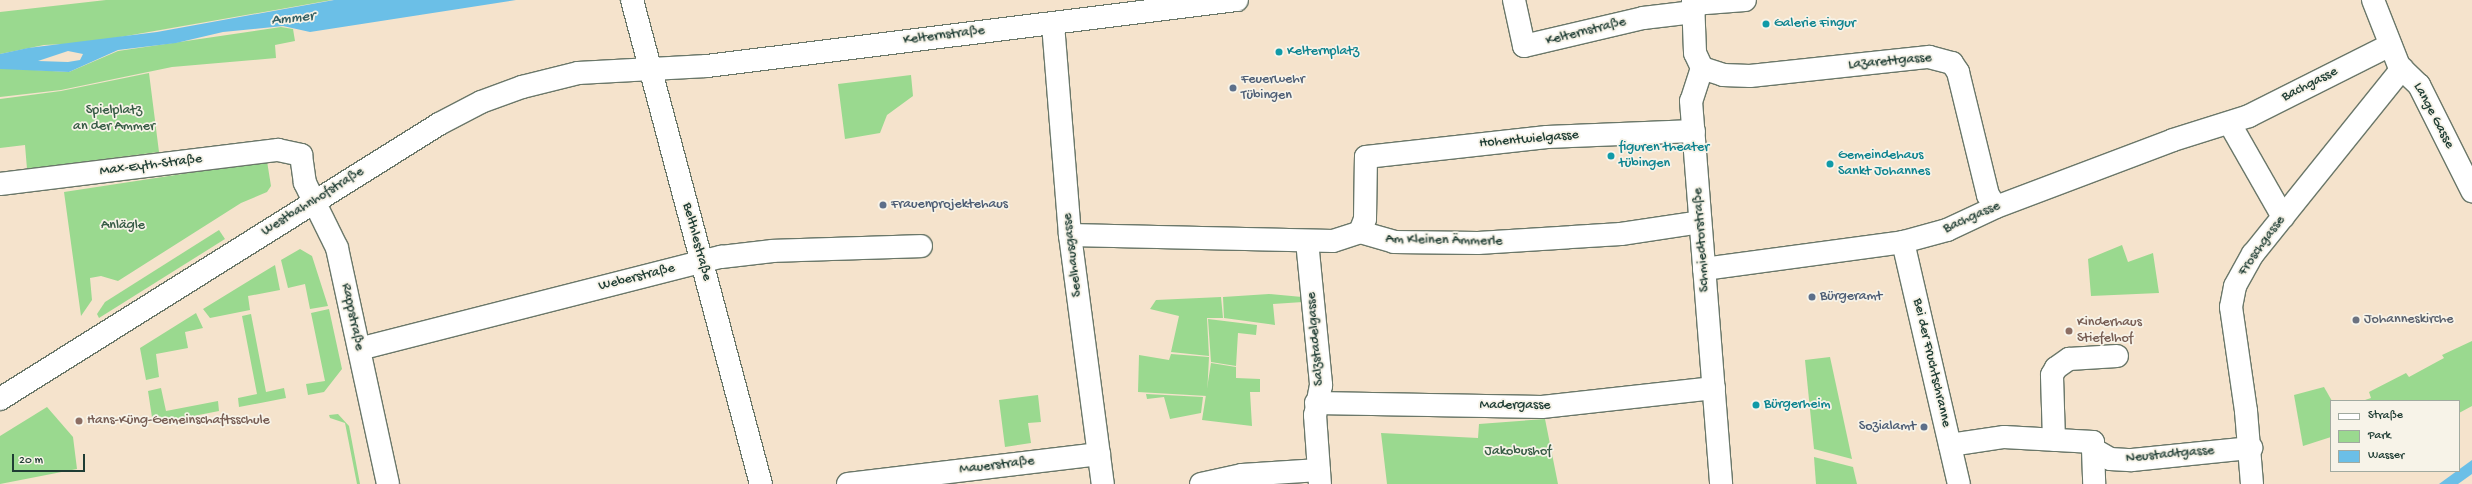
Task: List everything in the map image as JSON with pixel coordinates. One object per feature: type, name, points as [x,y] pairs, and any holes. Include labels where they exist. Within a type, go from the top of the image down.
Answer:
[{"type":"street","name":"Belthlestraße","points":[[632,0],[761,484]]},
{"type":"street","name":"Kelternstraße","points":[[651,69],[1053,24],[1237,0]]},
{"type":"street","name":"Kelternstraße","points":[[1514,0],[1524,46],[1656,16],[1693,6]]},
{"type":"street","points":[[1702,68],[1696,53],[1693,6],[1745,0]]},
{"type":"street","name":"Lange Gasse","points":[[2373,0],[2390,45],[2402,69],[2419,85],[2472,191]]},
{"type":"street","name":"Seelhausgasse","points":[[1053,24],[1070,236],[1103,484]]},
{"type":"street","name":"Bachgasse","points":[[1704,269],[1903,242],[1947,230],[1996,206],[2173,140],[2230,124],[2390,45]]},
{"type":"street","name":"Lazarettgasse","points":[[1702,68],[1736,76],[1929,58],[1952,63],[1958,72],[1988,195],[1996,206]]},
{"type":"street","name":"Schmiedtorstraße","points":[[1702,68],[1692,94],[1700,222],[1721,484]]},
{"type":"street","name":"Westbahnhofstraße","points":[[0,398],[315,200],[458,113],[501,94],[578,73],[651,69]]},
{"type":"street","name":"Froschgasse","points":[[2252,484],[2250,448],[2232,297],[2253,254],[2402,69]]},
{"type":"street","points":[[2230,124],[2283,217]]},
{"type":"street","name":"Hohentwielgasse","points":[[1360,232],[1365,219],[1366,157],[1547,137],[1694,131]]},
{"type":"street","name":"Max-Eyth-Straße","points":[[0,184],[278,150],[301,155]]},
{"type":"street","name":"Rappstraße","points":[[301,155],[302,175],[332,233],[388,484]]},
{"type":"street","name":"Am Kleinen Ämmerle","points":[[1360,232],[1394,242],[1478,243],[1621,234],[1700,222]]},
{"type":"street","points":[[1070,236],[1307,241],[1340,240],[1360,232]]},
{"type":"street","name":"Salzstadelgasse","points":[[1307,241],[1322,385],[1316,403],[1320,477]]},
{"type":"street","name":"Bei der Fruchtschranne","points":[[1903,242],[1959,484]]},
{"type":"street","name":"Weberstraße","points":[[359,349],[701,262],[773,251],[921,246]]},
{"type":"street","points":[[2054,440],[2052,375],[2056,368],[2069,359],[2117,356]]},
{"type":"street","name":"Madergasse","points":[[1316,403],[1542,407],[1714,388]]},
{"type":"street","name":"Neustadtgasse","points":[[1950,445],[2004,438],[2093,442],[2093,449],[2110,459],[2132,460],[2250,448]]},
{"type":"street","points":[[2093,449],[2094,484]]},
{"type":"street","name":"Mauerstraße","points":[[848,484],[1099,454]]},
{"type":"street","points":[[1201,484],[1242,474],[1320,477]]},
{"type":"green space","points":[[106,0],[332,0],[86,43],[44,45],[0,54],[0,12]]},
{"type":"green space","points":[[281,27],[293,29],[295,41],[275,45],[276,58],[172,67],[61,90],[0,97],[0,68],[69,72],[118,51]]},
{"type":"green space","name":"Spielplatz an der Ammer","points":[[149,73],[159,152],[27,169],[25,145],[0,148],[0,99],[61,91]]},
{"type":"green space","points":[[911,75],[913,96],[887,115],[880,133],[845,139],[838,84]]},
{"type":"green space","name":"Anlägle","points":[[267,161],[271,186],[267,192],[241,203],[118,281],[101,276],[90,278],[92,300],[81,316],[64,192]]},
{"type":"green space","points":[[219,230],[225,239],[99,318],[97,314],[105,302]]},
{"type":"green space","points":[[2122,245],[2128,262],[2153,253],[2159,293],[2091,296],[2088,259]]},
{"type":"green space","points":[[300,249],[312,256],[328,306],[310,309],[305,284],[288,288],[281,260]]},
{"type":"green space","points":[[275,265],[280,290],[248,296],[250,310],[210,318],[203,309]]},
{"type":"green space","points":[[1269,294],[1302,297],[1303,302],[1273,304],[1275,325],[1224,318],[1223,297]]},
{"type":"green space","points":[[1221,297],[1223,318],[1207,318],[1209,356],[1171,352],[1179,316],[1150,309],[1156,300]]},
{"type":"green space","points":[[329,309],[342,369],[324,392],[308,395],[306,384],[325,381],[311,313]]},
{"type":"green space","points":[[196,313],[203,328],[185,332],[188,348],[156,354],[159,377],[146,380],[140,348]]},
{"type":"green space","points":[[251,314],[266,392],[284,388],[286,398],[239,407],[238,398],[257,394],[242,316]]},
{"type":"green space","points":[[1208,319],[1257,325],[1256,335],[1238,333],[1236,366],[1211,362]]},
{"type":"green space","points":[[2472,341],[2472,406],[2460,412],[2460,400],[2365,400],[2371,398],[2369,392],[2406,373],[2409,377],[2444,358],[2442,355]]},
{"type":"green space","points":[[1171,354],[1209,357],[1207,396],[1138,392],[1139,355],[1169,360]]},
{"type":"green space","points":[[1830,357],[1852,459],[1814,449],[1805,360]]},
{"type":"green space","points":[[1211,363],[1236,367],[1236,378],[1260,379],[1260,392],[1250,392],[1252,426],[1202,420]]},
{"type":"green space","points":[[2324,387],[2331,400],[2330,400],[2330,437],[2303,446],[2294,395]]},
{"type":"green space","points":[[161,388],[166,411],[218,401],[219,411],[153,424],[148,391]]},
{"type":"green space","points":[[1146,394],[1203,397],[1201,413],[1170,419],[1164,397],[1147,399]]},
{"type":"green space","points":[[1038,395],[1041,422],[1028,423],[1031,443],[1005,447],[999,400]]},
{"type":"green space","points":[[47,407],[73,437],[77,469],[0,484],[0,436]]},
{"type":"green space","points":[[338,414],[349,426],[360,484],[357,484],[345,423],[330,418],[329,415]]},
{"type":"green space","name":"Jakobushof","points":[[1545,419],[1558,484],[1387,484],[1381,433],[1478,438],[1479,424]]},
{"type":"green space","points":[[1814,457],[1853,467],[1857,484],[1816,484]]},
{"type":"water","name":"Ammer","points":[[334,0],[516,0],[310,32],[283,26],[223,32],[176,43],[118,50],[69,72],[0,69],[0,54],[28,48],[157,32]],"holes":[[[68,51],[83,54],[80,60],[68,62],[38,61]]]},
{"type":"water","points":[[2472,460],[2472,474],[2458,484],[2439,484],[2456,472],[2460,472],[2460,469]]},
{"type":"place","name":"Galerie Fingur","points":[[1766,24]]},
{"type":"place","name":"Kelternplatz","points":[[1279,52]]},
{"type":"place","name":"Feuerwehr Tübingen","points":[[1233,88]]},
{"type":"place","name":"figuren theater tübingen","points":[[1611,156]]},
{"type":"place","name":"Gemeindehaus Sankt Johannes","points":[[1830,164]]},
{"type":"place","name":"Frauenprojektehaus","points":[[883,205]]},
{"type":"place","name":"Bürgeramt","points":[[1812,297]]},
{"type":"place","name":"Johanneskirche","points":[[2356,320]]},
{"type":"place","name":"Kinderhaus Stiefelhof","points":[[2069,331]]},
{"type":"place","name":"Bürgerheim","points":[[1756,405]]},
{"type":"place","name":"Hans-Küng-Gemeinschaftsschule","points":[[79,421]]},
{"type":"place","name":"Sozialamt","points":[[1924,427]]}]
